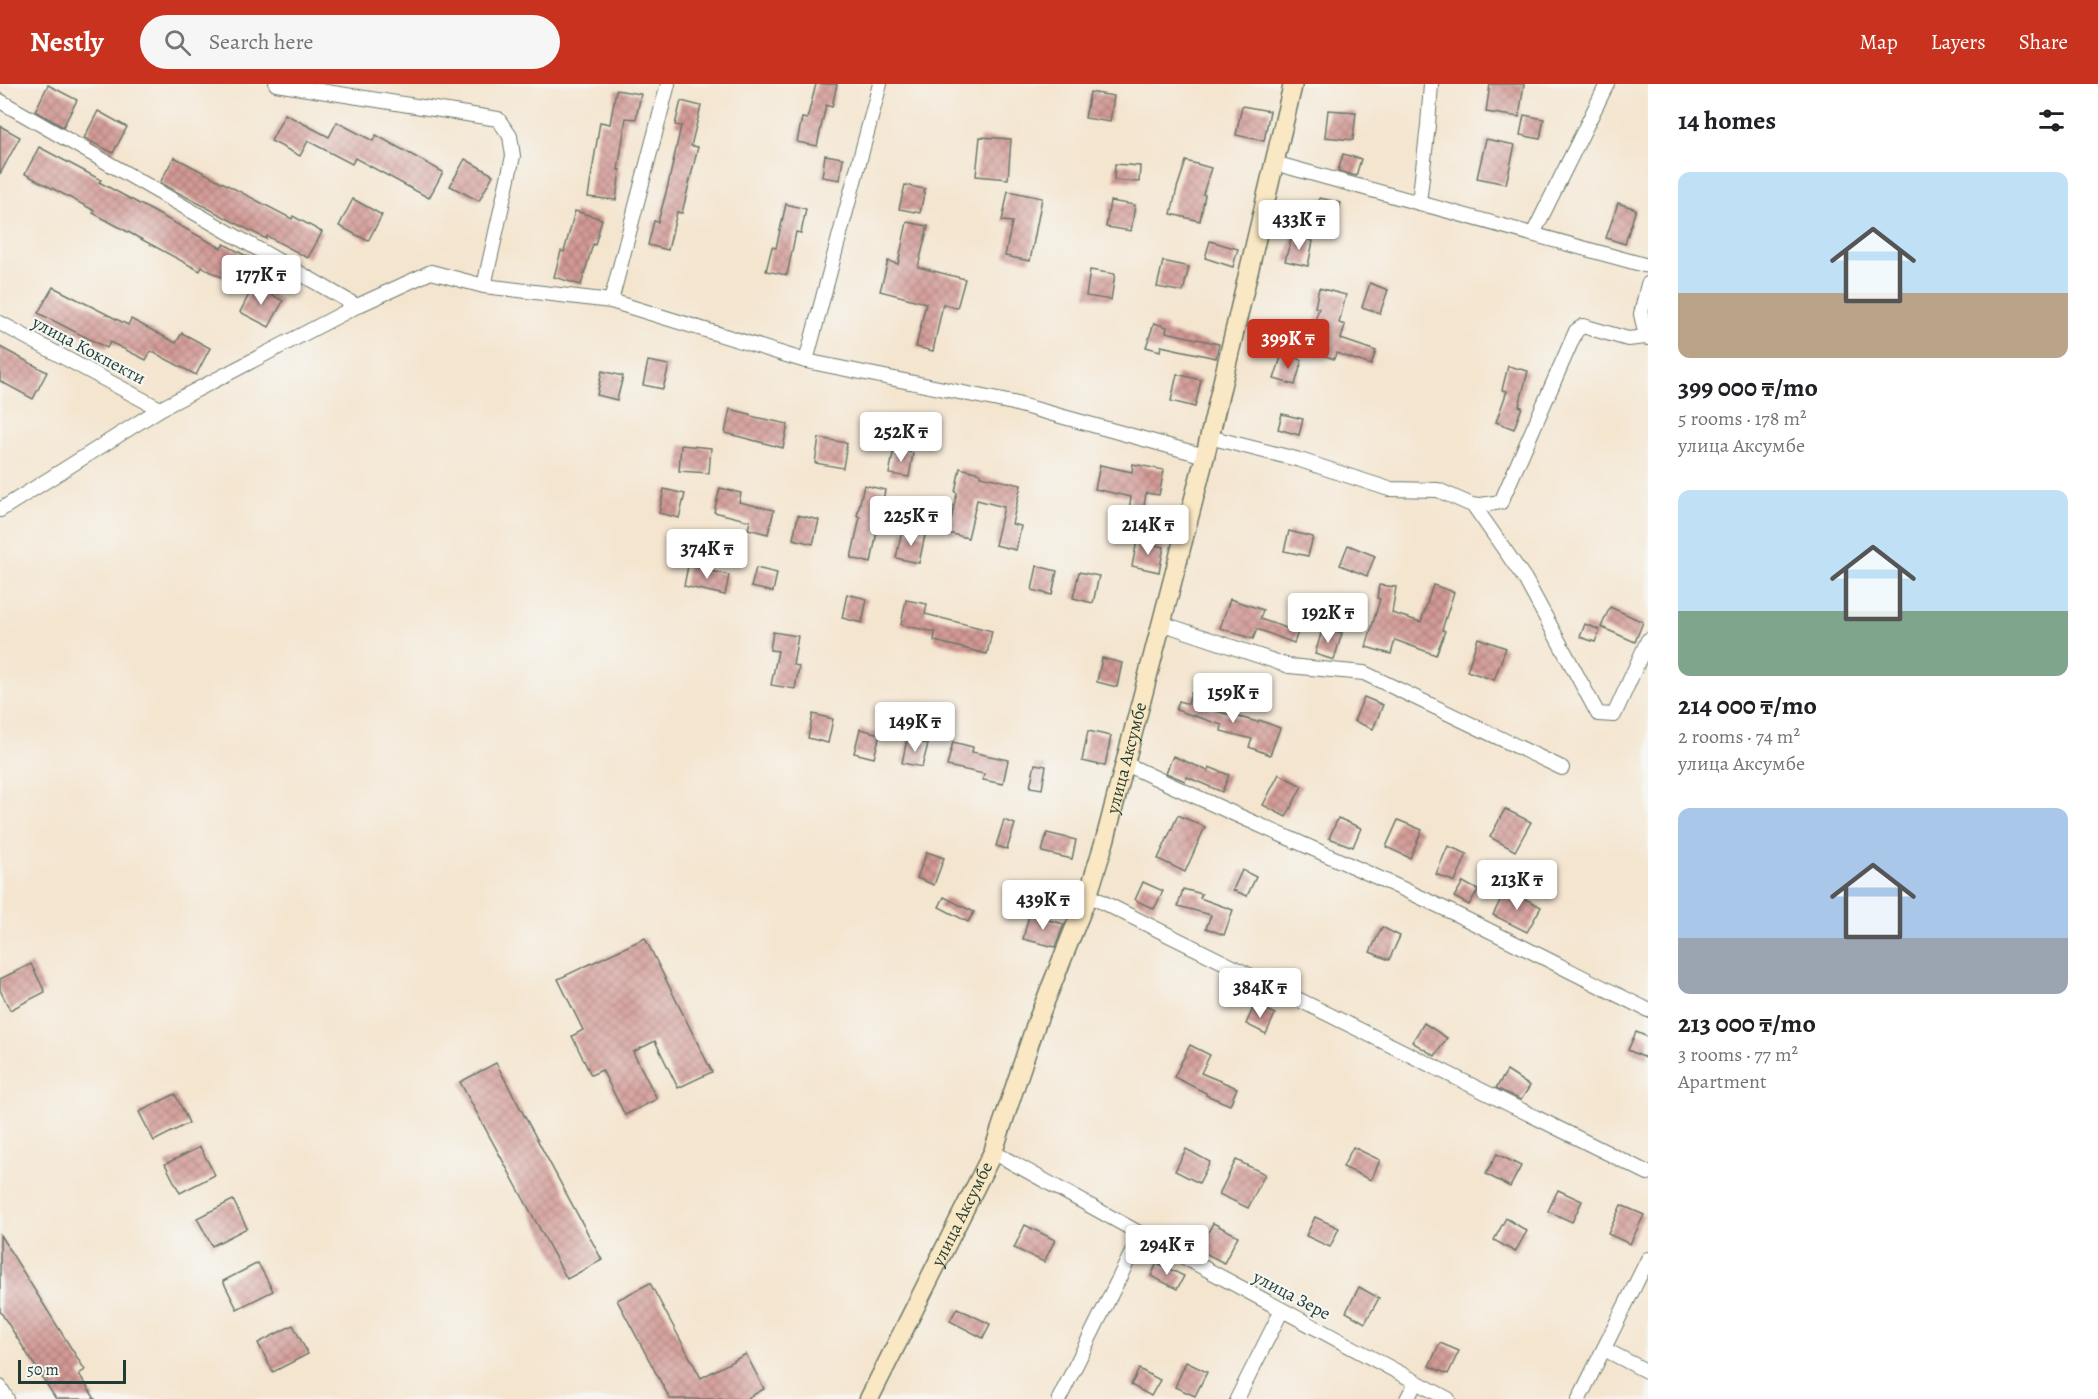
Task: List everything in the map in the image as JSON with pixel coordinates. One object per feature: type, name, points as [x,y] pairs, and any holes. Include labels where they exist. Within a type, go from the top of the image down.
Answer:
[{"type":"main road","name":"улица Аксумбе","points":[[869,1399],[993,1152],[1036,1024],[1088,895],[1105,840],[1205,456],[1293,84]]},
{"type":"street","points":[[276,84],[498,119],[510,136],[513,156],[484,286]]},
{"type":"street","points":[[611,301],[669,84]]},
{"type":"street","points":[[806,361],[880,84]]},
{"type":"street","points":[[1419,203],[1431,84]]},
{"type":"street","points":[[1533,234],[1607,84]]},
{"type":"street","points":[[0,101],[357,306]]},
{"type":"street","points":[[1274,163],[1648,266]]},
{"type":"street","points":[[0,510],[160,409],[357,306],[431,272],[484,286],[611,301],[806,361],[1013,404],[1205,456]]},
{"type":"street","points":[[1474,506],[1501,502],[1576,331],[1583,326],[1628,339],[1647,338],[1641,314],[1648,284]]},
{"type":"street","name":"улица Кокпекти","points":[[0,322],[160,409]]},
{"type":"street","points":[[1209,437],[1300,460],[1389,489],[1438,490],[1474,506],[1525,579],[1598,714],[1614,715],[1648,640]]},
{"type":"street","points":[[1161,623],[1289,666],[1364,673],[1562,768]]},
{"type":"street","points":[[1124,763],[1397,886],[1648,1010]]},
{"type":"street","points":[[1088,895],[1648,1173]]},
{"type":"street","name":"улица Зере","points":[[993,1152],[1448,1399]]},
{"type":"street","points":[[1059,1399],[1141,1234]]},
{"type":"street","points":[[1579,1399],[1648,1260]]},
{"type":"street","points":[[1237,1399],[1282,1310]]},
{"type":"street","points":[[1604,1349],[1648,1372]]},
{"type":"street","points":[[1407,1399],[1416,1382]]},
{"type":"street","points":[[0,1387],[7,1399]]},
{"type":"building","points":[[816,84],[837,84],[832,107],[826,105],[817,146],[797,142],[802,118],[807,119]]},
{"type":"building","points":[[1490,84],[1524,84],[1519,117],[1486,112]]},
{"type":"building","points":[[48,85],[77,100],[63,127],[35,111]]},
{"type":"building","points":[[616,90],[641,94],[636,119],[626,118],[616,200],[588,197],[600,122],[610,124]]},
{"type":"building","points":[[1090,92],[1114,96],[1110,122],[1085,118]]},
{"type":"building","points":[[681,101],[701,106],[691,146],[698,147],[682,213],[677,212],[668,250],[648,245],[654,221],[658,222],[668,185],[681,126],[675,125]]},
{"type":"building","points":[[1242,106],[1270,111],[1264,141],[1236,135]]},
{"type":"building","points":[[1328,110],[1356,112],[1353,140],[1325,137]]},
{"type":"building","points":[[98,111],[127,127],[113,153],[84,138]]},
{"type":"building","points":[[285,114],[329,137],[337,122],[373,141],[376,135],[443,172],[429,198],[355,158],[352,164],[308,141],[300,156],[271,141]]},
{"type":"building","points":[[1524,115],[1544,119],[1540,139],[1520,135]]},
{"type":"building","points":[[0,126],[20,137],[0,174]]},
{"type":"building","points":[[980,137],[1011,139],[1008,179],[976,176]]},
{"type":"building","points":[[1486,139],[1515,145],[1506,184],[1477,178]]},
{"type":"building","points":[[39,147],[221,248],[224,244],[252,259],[238,286],[202,267],[200,271],[25,174]]},
{"type":"building","points":[[1343,154],[1361,159],[1356,176],[1338,171]]},
{"type":"building","points":[[825,155],[843,158],[840,180],[822,177]]},
{"type":"building","points":[[174,157],[292,219],[293,216],[322,232],[308,258],[267,236],[266,239],[160,183]]},
{"type":"building","points":[[465,159],[493,175],[479,201],[450,186]]},
{"type":"building","points":[[1186,161],[1211,168],[1203,194],[1205,195],[1200,221],[1171,214]]},
{"type":"building","points":[[1115,164],[1140,166],[1139,182],[1114,180]]},
{"type":"building","points":[[905,185],[925,189],[920,213],[899,209]]},
{"type":"building","points":[[1008,191],[1042,198],[1030,261],[1005,256],[1012,222],[1002,221]]},
{"type":"building","points":[[1320,198],[1341,203],[1334,230],[1313,225]]},
{"type":"building","points":[[353,199],[382,215],[368,241],[339,226]]},
{"type":"building","points":[[1110,201],[1135,205],[1131,231],[1106,227]]},
{"type":"building","points":[[1618,203],[1636,209],[1625,244],[1606,238]]},
{"type":"building","points":[[786,204],[806,209],[801,233],[796,232],[787,275],[766,271],[772,247],[776,248]]},
{"type":"building","points":[[575,211],[602,219],[581,285],[554,277],[561,251],[564,252]]},
{"type":"building","points":[[907,222],[928,226],[918,267],[965,279],[957,308],[943,304],[933,351],[916,347],[926,303],[880,291],[888,261],[898,264]]},
{"type":"building","points":[[1292,235],[1313,241],[1308,266],[1285,261]]},
{"type":"building","points":[[1210,241],[1238,249],[1233,267],[1205,258]]},
{"type":"building","points":[[1163,261],[1189,267],[1183,292],[1157,287]]},
{"type":"building","points":[[1090,270],[1115,274],[1111,300],[1086,296]]},
{"type":"building","points":[[1370,283],[1388,290],[1380,313],[1362,307]]},
{"type":"building","points":[[254,285],[283,301],[269,327],[240,312]]},
{"type":"building","points":[[53,287],[128,325],[131,319],[176,343],[182,333],[210,348],[196,375],[151,351],[146,360],[110,342],[107,348],[38,313]]},
{"type":"building","points":[[1319,288],[1346,295],[1339,323],[1345,325],[1341,339],[1376,351],[1371,365],[1336,353],[1334,359],[1306,349],[1319,308],[1315,307]]},
{"type":"building","points":[[1154,323],[1167,327],[1166,332],[1219,344],[1216,358],[1161,346],[1160,351],[1146,347]]},
{"type":"building","points":[[0,347],[47,372],[33,399],[0,381]]},
{"type":"building","points":[[1282,354],[1302,360],[1295,385],[1274,379]]},
{"type":"building","points":[[648,361],[669,365],[663,389],[643,385]]},
{"type":"building","points":[[1508,366],[1528,371],[1519,406],[1522,407],[1514,429],[1496,422],[1507,391],[1502,390]]},
{"type":"building","points":[[602,371],[623,376],[617,400],[597,395]]},
{"type":"building","points":[[1177,374],[1201,380],[1195,407],[1171,401]]},
{"type":"building","points":[[730,409],[788,424],[783,448],[725,433]]},
{"type":"building","points":[[1282,414],[1303,419],[1299,435],[1278,429]]},
{"type":"building","points":[[819,438],[847,443],[843,468],[815,463]]},
{"type":"building","points":[[681,445],[711,448],[709,473],[679,471]]},
{"type":"building","points":[[894,449],[913,453],[909,477],[889,474]]},
{"type":"building","points":[[1133,464],[1164,470],[1159,495],[1146,493],[1140,532],[1126,530],[1131,497],[1095,489],[1100,465],[1132,472]]},
{"type":"building","points":[[960,468],[980,473],[980,476],[1021,485],[1012,524],[1021,526],[1016,550],[995,545],[1004,507],[977,500],[968,538],[948,533]]},
{"type":"building","points":[[864,485],[885,490],[871,563],[851,558]]},
{"type":"building","points":[[720,488],[741,493],[739,502],[774,510],[768,534],[748,529],[750,521],[714,512]]},
{"type":"building","points":[[664,489],[685,494],[679,518],[659,513]]},
{"type":"building","points":[[798,515],[819,520],[813,544],[793,539]]},
{"type":"building","points":[[902,531],[925,535],[919,563],[896,558]]},
{"type":"building","points":[[1289,531],[1313,537],[1308,556],[1284,551]]},
{"type":"building","points":[[1137,541],[1164,547],[1159,572],[1132,566]]},
{"type":"building","points":[[1348,545],[1375,556],[1367,576],[1340,565]]},
{"type":"building","points":[[688,566],[729,575],[725,595],[684,586]]},
{"type":"building","points":[[1037,566],[1057,571],[1052,595],[1032,590]]},
{"type":"building","points":[[756,568],[777,573],[773,592],[751,587]]},
{"type":"building","points":[[1079,572],[1099,576],[1093,603],[1073,598]]},
{"type":"building","points":[[1379,585],[1396,587],[1392,613],[1421,622],[1433,585],[1454,592],[1442,630],[1445,631],[1436,655],[1395,640],[1391,654],[1366,647],[1380,599],[1377,598]]},
{"type":"building","points":[[847,594],[867,599],[862,623],[842,618]]},
{"type":"building","points":[[1230,599],[1263,610],[1260,619],[1298,632],[1294,643],[1257,629],[1253,639],[1220,628]]},
{"type":"building","points":[[906,600],[927,604],[925,614],[992,631],[987,654],[934,641],[935,632],[901,625]]},
{"type":"building","points":[[1610,607],[1643,622],[1635,642],[1601,627]]},
{"type":"building","points":[[1585,624],[1600,630],[1595,642],[1580,637]]},
{"type":"building","points":[[1323,627],[1342,633],[1334,660],[1315,654]]},
{"type":"building","points":[[773,632],[798,636],[793,665],[799,666],[795,689],[771,685],[778,651],[770,650]]},
{"type":"building","points":[[1478,638],[1506,648],[1494,680],[1467,671]]},
{"type":"building","points":[[1102,658],[1122,663],[1117,687],[1097,682]]},
{"type":"building","points":[[1191,693],[1212,699],[1208,709],[1258,722],[1259,720],[1280,728],[1270,755],[1249,747],[1252,739],[1221,731],[1222,725],[1176,710],[1179,701],[1188,704]]},
{"type":"building","points":[[1364,697],[1383,705],[1373,729],[1354,721]]},
{"type":"building","points":[[813,714],[833,719],[828,743],[808,738]]},
{"type":"building","points":[[860,729],[880,734],[874,758],[854,753]]},
{"type":"building","points":[[1088,731],[1111,736],[1105,766],[1082,761]]},
{"type":"building","points":[[907,739],[928,744],[922,767],[902,763]]},
{"type":"building","points":[[953,742],[973,747],[972,752],[1008,760],[1003,784],[983,780],[984,774],[947,766]]},
{"type":"building","points":[[1173,756],[1208,771],[1209,767],[1229,775],[1222,792],[1187,777],[1185,781],[1166,773]]},
{"type":"building","points":[[1035,764],[1046,766],[1042,789],[1030,787]]},
{"type":"building","points":[[1279,774],[1302,786],[1286,817],[1263,805]]},
{"type":"building","points":[[1505,809],[1531,822],[1515,851],[1490,837]]},
{"type":"building","points":[[1178,815],[1205,827],[1185,872],[1158,859]]},
{"type":"building","points":[[1338,818],[1361,828],[1353,847],[1329,838]]},
{"type":"building","points":[[1004,820],[1015,824],[1007,849],[996,846]]},
{"type":"building","points":[[1398,820],[1422,830],[1410,858],[1386,847]]},
{"type":"building","points":[[1047,833],[1076,840],[1072,859],[1042,852]]},
{"type":"building","points":[[1448,846],[1467,854],[1455,882],[1436,874]]},
{"type":"building","points":[[927,852],[944,858],[934,885],[917,878]]},
{"type":"building","points":[[1242,870],[1256,877],[1247,896],[1233,890]]},
{"type":"building","points":[[1143,882],[1163,891],[1154,909],[1135,900]]},
{"type":"building","points":[[1463,882],[1478,890],[1469,905],[1454,897]]},
{"type":"building","points":[[1183,889],[1202,894],[1200,898],[1233,910],[1224,935],[1206,928],[1211,915],[1178,906]]},
{"type":"building","points":[[1506,889],[1541,907],[1527,932],[1493,915]]},
{"type":"building","points":[[944,897],[974,912],[968,922],[939,907]]},
{"type":"building","points":[[1029,915],[1064,924],[1055,947],[1023,939]]},
{"type":"building","points":[[1382,927],[1400,936],[1389,960],[1370,952]]},
{"type":"building","points":[[645,938],[712,1072],[678,1088],[655,1041],[633,1052],[657,1099],[625,1115],[602,1070],[591,1075],[572,1036],[583,1030],[558,979]]},
{"type":"building","points":[[31,964],[45,992],[10,1010],[0,990],[0,979]]},
{"type":"building","points":[[1255,1004],[1275,1014],[1266,1034],[1246,1024]]},
{"type":"building","points":[[1424,1023],[1447,1038],[1435,1056],[1412,1042]]},
{"type":"building","points":[[1636,1032],[1648,1037],[1648,1059],[1628,1050]]},
{"type":"building","points":[[1190,1045],[1210,1055],[1201,1073],[1237,1088],[1230,1105],[1174,1077]]},
{"type":"building","points":[[496,1063],[602,1260],[567,1279],[460,1082]]},
{"type":"building","points":[[1507,1071],[1530,1086],[1521,1100],[1496,1088]]},
{"type":"building","points":[[175,1094],[189,1123],[154,1141],[139,1112]]},
{"type":"building","points":[[200,1147],[215,1175],[180,1193],[165,1164]]},
{"type":"building","points":[[1353,1147],[1380,1160],[1371,1180],[1343,1167]]},
{"type":"building","points":[[1186,1149],[1210,1162],[1199,1183],[1175,1171]]},
{"type":"building","points":[[1497,1154],[1521,1166],[1510,1187],[1486,1174]]},
{"type":"building","points":[[1236,1160],[1265,1174],[1248,1208],[1219,1194]]},
{"type":"building","points":[[1558,1190],[1582,1201],[1572,1222],[1548,1211]]},
{"type":"building","points":[[233,1200],[247,1228],[212,1246],[197,1218]]},
{"type":"building","points":[[1621,1205],[1644,1215],[1630,1244],[1608,1234]]},
{"type":"building","points":[[1315,1217],[1339,1228],[1330,1247],[1306,1236]]},
{"type":"building","points":[[1506,1218],[1527,1231],[1515,1252],[1494,1240]]},
{"type":"building","points":[[1213,1223],[1238,1236],[1224,1263],[1199,1250]]},
{"type":"building","points":[[1025,1225],[1055,1240],[1044,1262],[1014,1248]]},
{"type":"building","points":[[0,1235],[85,1370],[79,1374],[95,1399],[56,1399],[0,1311]]},
{"type":"building","points":[[258,1263],[273,1291],[237,1309],[223,1281]]},
{"type":"building","points":[[1157,1263],[1184,1276],[1177,1289],[1151,1276]]},
{"type":"building","points":[[650,1283],[701,1378],[746,1354],[764,1389],[746,1399],[670,1399],[617,1300]]},
{"type":"building","points":[[1359,1287],[1379,1298],[1365,1323],[1346,1312]]},
{"type":"building","points":[[957,1308],[990,1324],[983,1338],[950,1321]]},
{"type":"building","points":[[293,1325],[308,1354],[273,1372],[258,1343]]},
{"type":"building","points":[[1440,1343],[1459,1351],[1448,1374],[1429,1366]]},
{"type":"building","points":[[1186,1362],[1207,1372],[1195,1396],[1175,1387]]},
{"type":"building","points":[[1139,1369],[1160,1380],[1151,1396],[1131,1385]]}]
